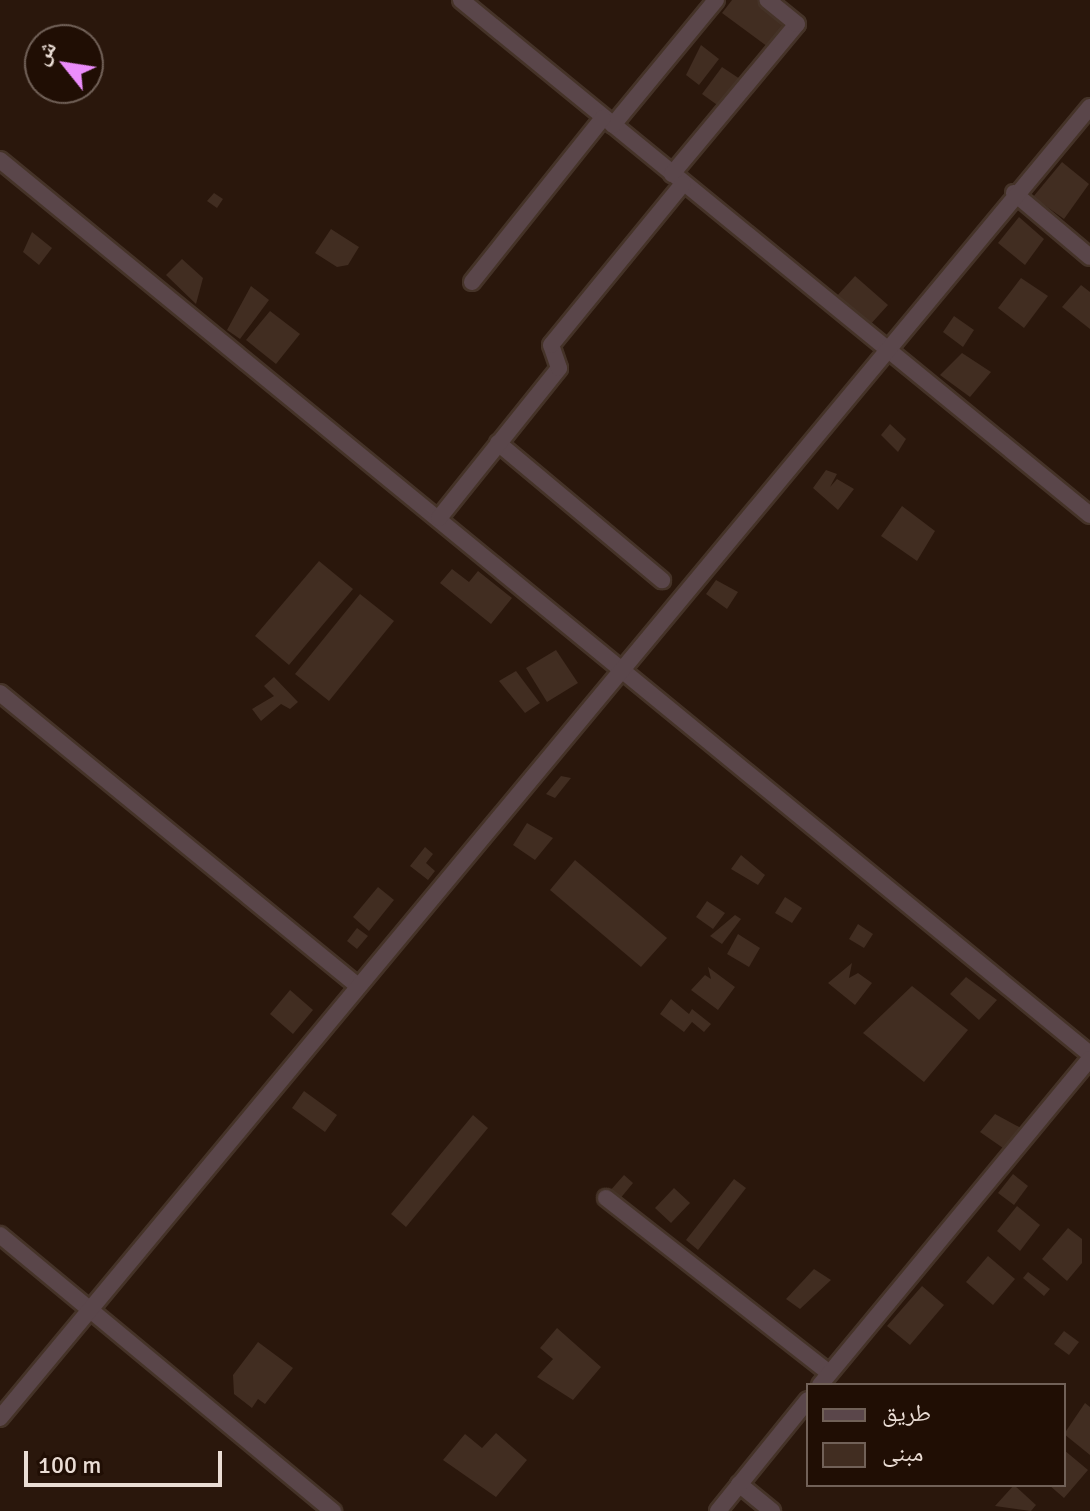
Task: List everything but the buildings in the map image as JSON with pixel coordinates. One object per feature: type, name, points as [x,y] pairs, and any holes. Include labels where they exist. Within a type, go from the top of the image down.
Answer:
[{"type":"street","points":[[461,0],[678,179],[892,349],[1090,515]]},
{"type":"street","points":[[472,282],[716,0]]},
{"type":"street","points":[[439,518],[559,368],[551,345],[797,24],[767,0]]},
{"type":"street","points":[[0,1418],[356,984],[892,349],[1014,193],[1090,107]]},
{"type":"street","points":[[0,160],[439,518],[626,666],[1090,1056],[825,1379],[606,1198]]},
{"type":"street","points":[[1014,193],[1090,257]]},
{"type":"street","points":[[498,443],[662,580]]},
{"type":"street","points":[[0,693],[356,984]]},
{"type":"street","points":[[0,1235],[90,1306],[333,1511]]},
{"type":"street","points":[[718,1511],[806,1402]]},
{"type":"street","points":[[739,1484],[772,1511]]}]
